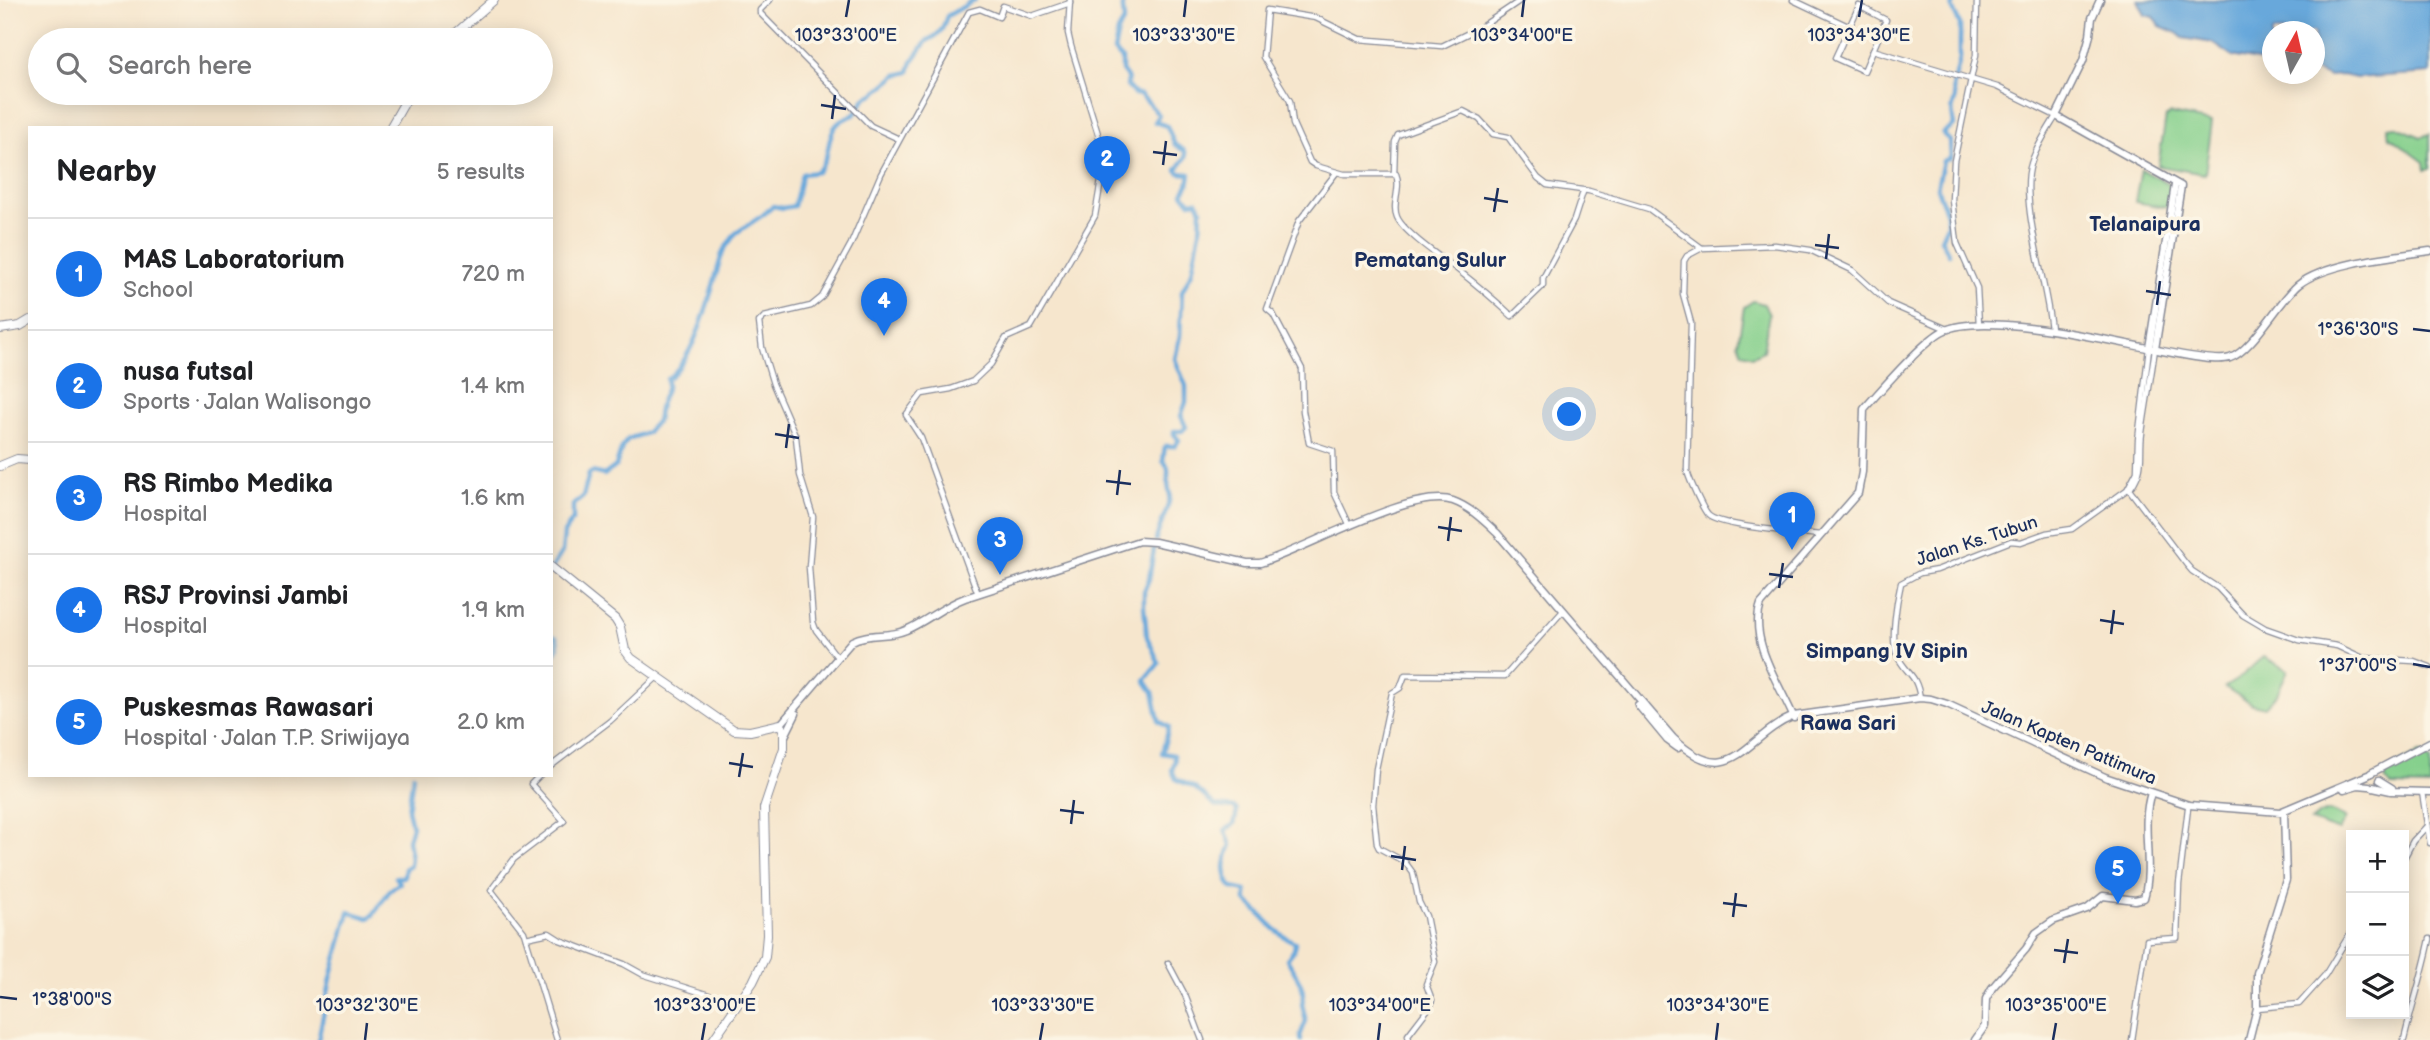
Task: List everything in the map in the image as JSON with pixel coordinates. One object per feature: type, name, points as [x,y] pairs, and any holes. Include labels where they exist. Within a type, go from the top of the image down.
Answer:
[{"type":"highway","points":[[462,28],[494,0]]},
{"type":"highway","points":[[392,126],[405,105]]},
{"type":"highway","points":[[0,329],[20,326],[28,321]]},
{"type":"highway","points":[[0,466],[17,459],[28,460]]},
{"type":"highway","points":[[553,568],[619,624],[625,650],[631,657],[701,709]]},
{"type":"highway","points":[[603,609],[617,628],[624,655],[655,679],[736,733],[750,734],[779,727],[783,738],[763,797],[761,812],[764,935],[762,953],[754,972],[711,1040]]},
{"type":"main road","points":[[2100,0],[2092,18],[2082,61],[2056,116],[2178,186],[2152,350]]},
{"type":"main road","points":[[1949,330],[1990,328],[2067,336],[2214,362],[2231,362],[2247,350],[2291,296],[2309,281],[2341,270],[2430,253]]},
{"type":"main road","points":[[1785,576],[1860,494],[1864,472],[1863,412],[1925,345],[1949,330],[1979,325],[2051,331],[2067,336]]},
{"type":"main road","points":[[1545,590],[1627,688],[1690,754],[1707,761],[1737,757],[1775,724],[1795,718],[1759,637],[1757,622],[1762,605],[1858,493],[1864,443]]},
{"type":"main road","points":[[1320,539],[1423,503],[1453,503],[1494,535],[1545,590],[1627,688]]},
{"type":"main road","points":[[783,738],[796,713],[848,644],[857,638],[905,631],[953,602],[1137,544],[1171,548],[1253,567],[1266,565],[1350,526],[1368,521]]},
{"type":"main road","points":[[779,727],[850,647],[859,642],[906,634],[954,606],[1103,554]]},
{"type":"main road","name":"Jalan Kapten Pattimura","points":[[1910,702],[1920,698],[1939,701],[1972,719],[2104,779],[2188,808],[2270,816],[2284,813],[2374,776]]},
{"type":"main road","name":"Jalan Kapten Pattimura","points":[[1795,718],[1910,702],[1930,702],[1959,712]]},
{"type":"main road","points":[[779,727],[796,713]]},
{"type":"main road","points":[[2374,776],[2371,786],[2365,782],[2385,765],[2430,743]]},
{"type":"main road","points":[[2374,776],[2392,788],[2428,791]]},
{"type":"main road","name":"Jalan Kapten Pattimura","points":[[2324,795],[2357,785],[2391,791],[2428,791]]},
{"type":"main road","points":[[1975,1040],[1985,1026],[1986,999],[1994,983],[2026,950],[2042,928],[2087,909],[2103,896],[2138,900],[2144,898],[2149,865],[2150,795]]},
{"type":"main road","name":"Jalan Kapten Pattimura","points":[[2150,795],[2189,804],[2284,813]]},
{"type":"main road","points":[[2249,1040],[2257,1008],[2257,973],[2286,880],[2284,813]]},
{"type":"street","points":[[770,0],[760,13],[861,117],[871,126],[899,139]]},
{"type":"street","points":[[1394,174],[1336,173],[1310,162],[1293,124],[1290,101],[1264,60],[1267,10],[1316,18],[1359,39],[1445,45],[1502,15],[1521,0]]},
{"type":"street","points":[[1793,0],[1850,27]]},
{"type":"street","points":[[1977,0],[1976,55],[1954,161],[1952,200],[1957,243],[1977,288],[1979,325]]},
{"type":"street","points":[[837,657],[813,622],[809,567],[813,517],[800,477],[796,438],[773,384],[758,324],[764,317],[811,306],[822,298],[851,244],[899,139],[969,12],[978,8],[999,16],[1003,6],[1032,16],[1070,2],[1068,33],[1101,145],[1101,179],[1094,220],[1031,328],[1006,338],[990,365],[974,381],[951,389],[922,394],[907,414],[921,433],[979,594]]},
{"type":"street","points":[[1859,6],[1885,18],[1886,23],[1864,71],[1835,58],[1850,27],[1859,6]]},
{"type":"street","points":[[1873,50],[1997,87],[2056,116],[2039,145],[2029,171],[2031,212],[2051,331]]},
{"type":"street","points":[[1583,192],[1574,220],[1543,278],[1543,286],[1512,316],[1398,219],[1396,213],[1399,185],[1394,174],[1398,135],[1463,111],[1479,119],[1493,134],[1508,137],[1538,178],[1547,185],[1583,192],[1621,200],[1654,211],[1702,248]]},
{"type":"street","points":[[1336,173],[1299,221],[1267,309],[1273,314],[1302,369],[1303,411],[1309,443],[1333,451],[1334,492],[1350,526]]},
{"type":"street","points":[[1821,535],[1742,526],[1713,519],[1705,512],[1687,470],[1691,323],[1683,294],[1684,261],[1687,256],[1702,248],[1775,245],[1810,250],[1852,271],[1888,303],[1949,330]]},
{"type":"street","points":[[2152,350],[2137,471],[2131,489],[2186,564],[2218,588],[2248,618],[2265,628],[2299,640],[2337,646],[2363,658],[2414,661],[2430,667]]},
{"type":"street","name":"Jalan Ks. Tubun","points":[[1920,698],[1917,681],[1905,668],[1895,649],[1895,622],[1902,581],[1983,554],[2011,541],[2021,542],[2046,533],[2073,529],[2131,489]]},
{"type":"street","points":[[1409,1040],[1408,1035],[1431,1005],[1432,1000],[1426,984],[1435,962],[1428,922],[1419,902],[1413,873],[1405,862],[1379,848],[1377,844],[1373,812],[1375,779],[1392,693],[1400,688],[1405,675],[1505,676],[1562,612]]},
{"type":"street","points":[[553,764],[610,721],[655,679]]},
{"type":"street","points":[[538,777],[531,783],[564,821],[514,859],[491,890],[526,938],[557,1040]]},
{"type":"street","points":[[2428,791],[2430,843]]},
{"type":"street","points":[[2132,1040],[2147,940],[2177,938],[2179,884],[2188,808]]},
{"type":"street","points":[[2409,849],[2413,841],[2428,829]]},
{"type":"street","points":[[526,938],[548,932],[560,940],[622,962],[642,974],[709,995],[728,1015]]},
{"type":"street","points":[[2404,1040],[2426,963],[2430,939]]},
{"type":"street","points":[[2257,1008],[2299,1004],[2325,975],[2346,940]]},
{"type":"street","points":[[1168,963],[1185,995],[1202,1040]]},
{"type":"green space","points":[[2170,114],[2212,122],[2205,174],[2158,166],[2166,117]]},
{"type":"green space","points":[[2395,126],[2421,137],[2430,134],[2430,169],[2425,170],[2424,162],[2390,137],[2388,127]]},
{"type":"green space","points":[[2141,169],[2170,185],[2170,208],[2135,202]]},
{"type":"green space","points":[[1753,301],[1764,304],[1769,314],[1763,351],[1753,356],[1742,353],[1738,343],[1744,307]]},
{"type":"green space","points":[[2264,657],[2288,670],[2277,694],[2265,707],[2252,704],[2225,687]]},
{"type":"green space","points":[[2421,753],[2430,761],[2430,787],[2391,786],[2385,780],[2386,773],[2392,767]]},
{"type":"green space","points":[[2329,811],[2346,818],[2339,831],[2311,821]]},
{"type":"water","points":[[2138,0],[2430,0],[2430,73],[2356,78],[2325,75],[2325,21],[2262,21],[2262,62],[2232,56],[2213,43],[2183,38],[2160,26],[2154,17],[2145,15]]},
{"type":"waterway","points":[[553,566],[562,552],[564,533],[573,519],[573,505],[583,497],[589,474],[592,472],[604,475],[616,466],[622,447],[628,439],[646,433],[657,421],[667,379],[687,355],[702,321],[723,251],[736,233],[773,206],[794,206],[802,174],[817,172],[823,164],[836,125],[854,115],[866,97],[874,94],[897,75],[909,72],[912,62],[927,41],[942,29],[947,16],[975,0]]},
{"type":"waterway","points":[[1122,0],[1124,21],[1118,31],[1114,51],[1122,59],[1122,71],[1128,79],[1127,86],[1134,94],[1141,95],[1159,115],[1155,122],[1167,126],[1175,145],[1185,151],[1186,157],[1177,170],[1190,174],[1183,193],[1190,202],[1197,201],[1201,209],[1200,231],[1192,272],[1182,291],[1180,336],[1175,359],[1186,386],[1186,402],[1181,416],[1186,427],[1182,431],[1174,431],[1179,440],[1175,446],[1165,446],[1163,461],[1168,468],[1170,499],[1156,540]]},
{"type":"waterway","points":[[1949,254],[1941,239],[1947,225],[1947,214],[1937,188],[1943,161],[1951,158],[1950,141],[1943,134],[1954,126],[1953,88],[1960,58],[1960,24],[1952,8],[1955,0]]},
{"type":"waterway","points":[[1154,549],[1144,591],[1144,607],[1147,637],[1159,663],[1145,680],[1153,692],[1159,721],[1169,727],[1162,753],[1174,755],[1172,770],[1176,779],[1195,788],[1216,806],[1235,808],[1237,811],[1234,824],[1225,830],[1231,845],[1226,861],[1226,877],[1232,888],[1246,891],[1246,901],[1275,929],[1295,942],[1294,950],[1287,959],[1304,994],[1302,1004],[1306,1021],[1301,1040]]},
{"type":"waterway","points":[[553,636],[557,638],[558,647],[553,656]]},
{"type":"waterway","points":[[318,1040],[349,912],[369,918],[373,915],[390,890],[400,883],[396,877],[404,877],[405,868],[410,865],[408,840],[412,826],[408,810],[413,777]]},
{"type":"place","name":"nusa futsal","points":[[1107,194]]},
{"type":"place","name":"RSJ Provinsi Jambi","points":[[884,336]]},
{"type":"place","name":"MAS Laboratorium","points":[[1792,550]]},
{"type":"place","name":"RS Rimbo Medika","points":[[1000,575]]},
{"type":"place","name":"Puskesmas Rawasari","points":[[2118,904]]},
{"type":"district","name":"Telanaipura","points":[[2145,224]]},
{"type":"district","name":"Pematang Sulur","points":[[1430,260]]},
{"type":"district","name":"Simpang IV Sipin","points":[[1887,651]]},
{"type":"district","name":"Rawa Sari","points":[[1848,723]]}]
